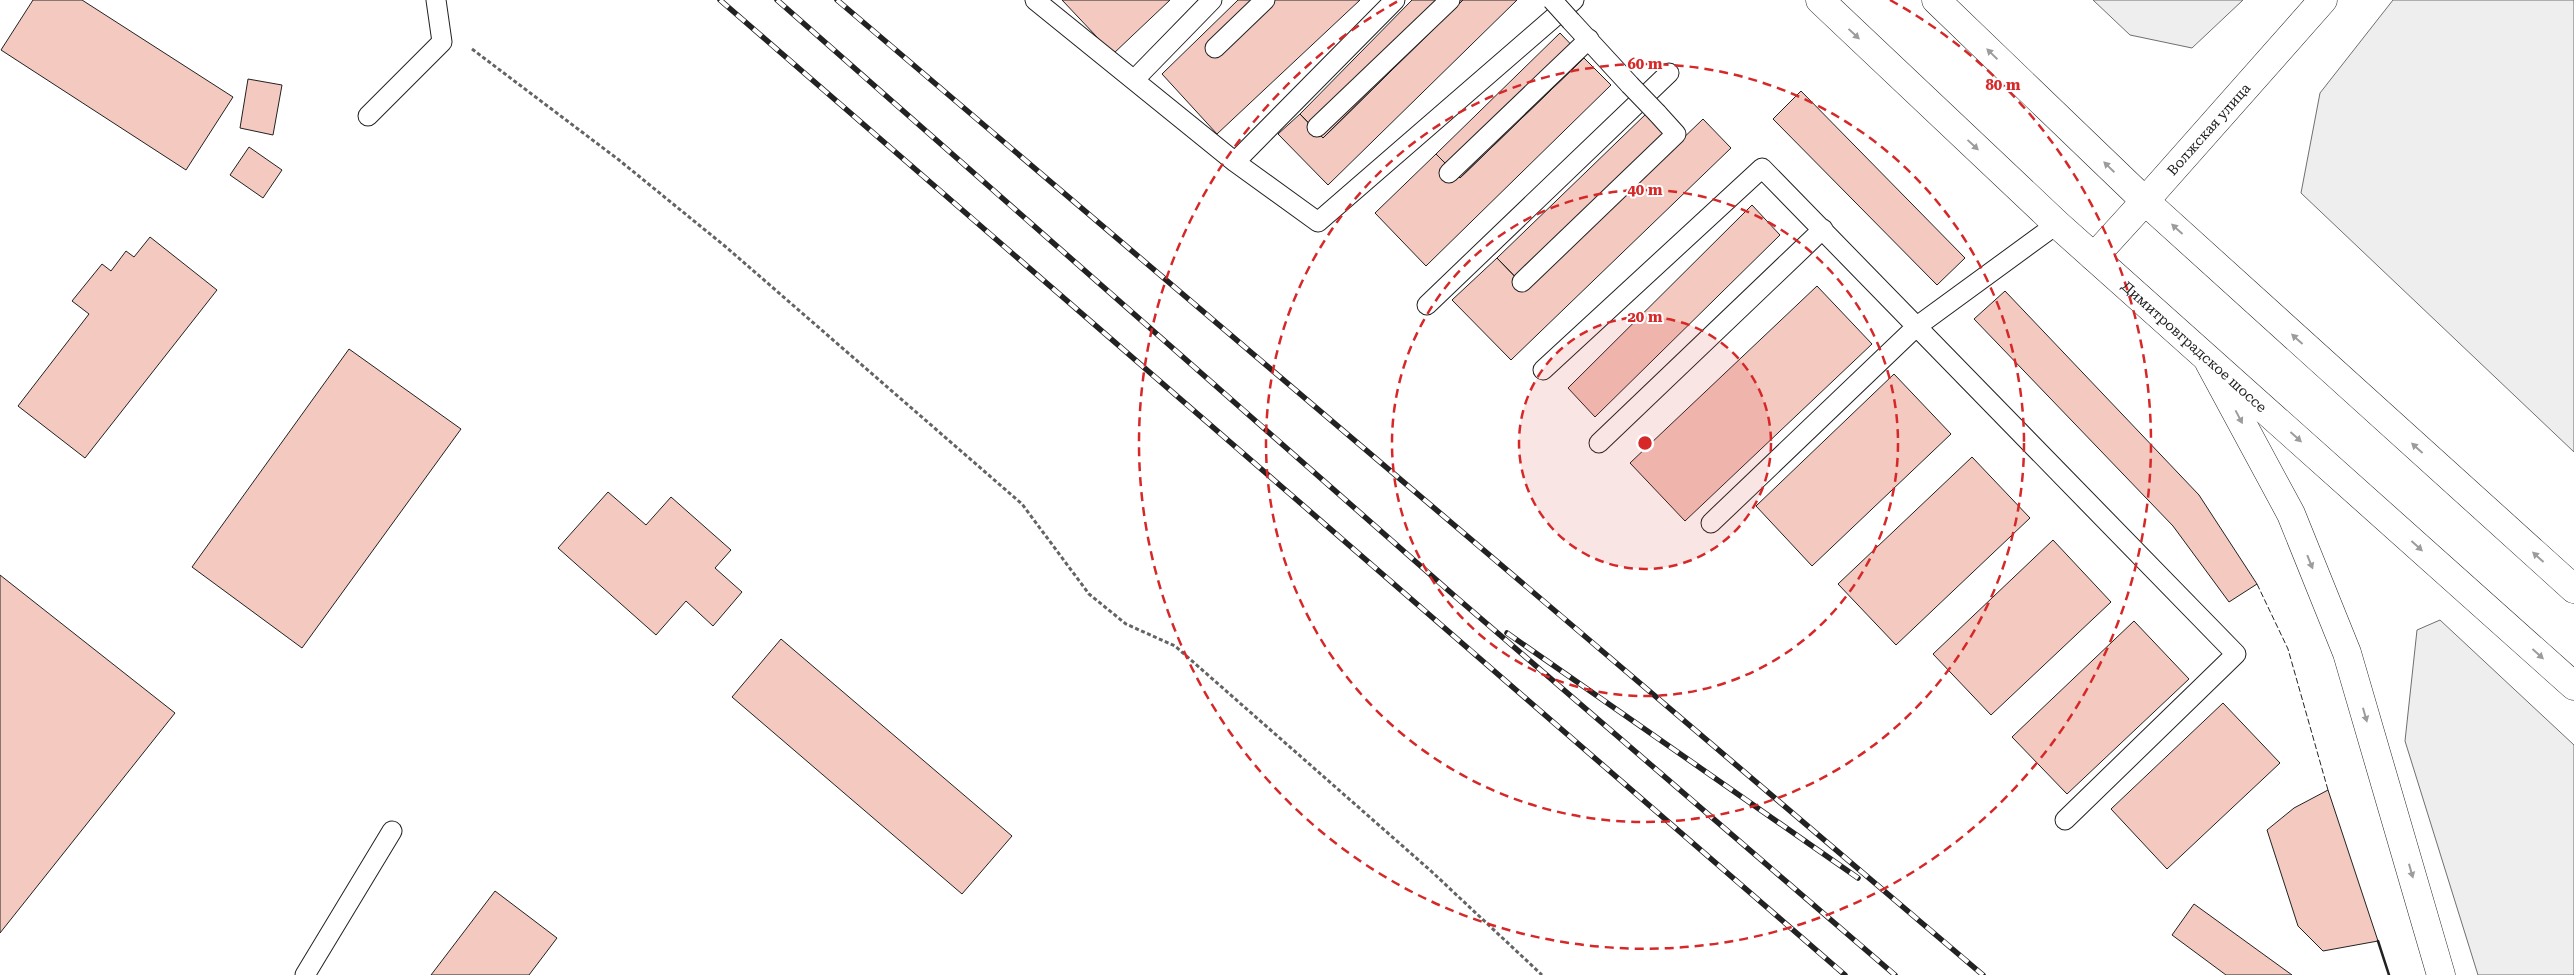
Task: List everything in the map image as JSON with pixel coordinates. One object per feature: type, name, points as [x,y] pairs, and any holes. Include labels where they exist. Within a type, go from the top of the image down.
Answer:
[{"type":"main road","name":"Димитровградское шоссе","points":[[1820,0],[2057,224],[2574,686]]},
{"type":"main road","points":[[1936,0],[2145,200],[2574,590]]},
{"type":"main road","name":"Волжская улица","points":[[2094,257],[2323,0]]},
{"type":"main road","points":[[2207,358],[2291,514],[2347,653],[2441,975]]},
{"type":"lane","points":[[368,116],[442,42],[436,0]]},
{"type":"lane","points":[[1037,0],[1234,162],[1318,222],[1574,0]]},
{"type":"lane","points":[[1134,80],[1212,0]]},
{"type":"lane","points":[[1215,48],[1265,0]]},
{"type":"lane","points":[[1234,162],[1395,0]]},
{"type":"lane","points":[[1317,127],[1450,0]]},
{"type":"lane","points":[[1522,282],[1676,134],[1552,0]]},
{"type":"lane","points":[[1449,173],[1589,40]]},
{"type":"lane","points":[[1427,305],[1669,73]]},
{"type":"lane","points":[[1543,370],[1762,168],[2236,654],[2065,820]]},
{"type":"lane","points":[[1711,523],[1916,327],[2057,224]]},
{"type":"lane","points":[[1599,443],[1823,229]]},
{"type":"lane","points":[[305,975],[392,831]]},
{"type":"path","points":[[439,25],[619,160],[726,247],[1022,504],[1089,594],[1126,624],[1174,646],[1430,871],[1542,975]]},
{"type":"shaded area","points":[[2093,0],[2243,0],[2192,48],[2130,35]]},
{"type":"shaded area","points":[[2393,0],[2574,0],[2574,452],[2301,193],[2320,93]]},
{"type":"shaded area","points":[[2440,620],[2574,745],[2574,975],[2478,975],[2405,741],[2417,630]]},
{"type":"building","points":[[33,0],[82,0],[233,97],[186,170],[1,50]]},
{"type":"building","points":[[1062,0],[1170,0],[1113,54]]},
{"type":"building","points":[[1238,0],[1360,0],[1217,134],[1162,74]]},
{"type":"building","points":[[1412,0],[1463,0],[1323,138],[1300,114]]},
{"type":"building","points":[[1463,0],[1517,0],[1328,185],[1278,134],[1300,114],[1323,138]]},
{"type":"building","points":[[1560,33],[1584,58],[1460,178],[1436,154]]},
{"type":"building","points":[[1584,58],[1611,85],[1426,266],[1375,213],[1436,154],[1460,178]]},
{"type":"building","points":[[248,79],[282,85],[273,135],[240,128]]},
{"type":"building","points":[[1801,91],[1965,258],[1937,285],[1773,119]]},
{"type":"building","points":[[1648,112],[1679,143],[1527,289],[1497,258]]},
{"type":"building","points":[[1703,119],[1731,148],[1511,360],[1452,300],[1497,258],[1527,289]]},
{"type":"building","points":[[249,147],[282,170],[263,198],[230,175]]},
{"type":"building","points":[[1752,205],[1780,235],[1595,417],[1568,388]]},
{"type":"building","points":[[150,237],[217,290],[85,458],[18,406],[89,314],[72,301],[102,264],[111,271],[126,251],[134,257]]},
{"type":"building","points":[[1817,286],[1872,344],[1685,521],[1630,463]]},
{"type":"building","points":[[2005,291],[2199,495],[2257,584],[2229,602],[2173,526],[1974,319]]},
{"type":"building","points":[[349,349],[461,429],[302,648],[192,567]]},
{"type":"building","points":[[1894,374],[1951,434],[1812,566],[1756,506]]},
{"type":"building","points":[[1972,457],[2030,518],[1896,645],[1838,584]]},
{"type":"building","points":[[608,492],[646,525],[671,497],[731,550],[715,568],[742,592],[713,626],[686,601],[656,635],[558,548]]},
{"type":"building","points":[[2053,540],[2111,602],[1991,715],[1933,654]]},
{"type":"building","points":[[0,575],[175,713],[0,933]]},
{"type":"building","points":[[2134,621],[2189,679],[2067,794],[2012,737]]},
{"type":"building","points":[[781,639],[1012,836],[962,894],[732,697]]},
{"type":"building","points":[[2223,703],[2280,763],[2167,869],[2111,809]]},
{"type":"building","points":[[2328,790],[2378,941],[2323,951],[2298,926],[2267,830],[2294,808]]},
{"type":"building","points":[[495,891],[557,938],[529,975],[431,975]]},
{"type":"building","points":[[2194,904],[2292,975],[2226,975],[2172,935]]},
{"type":"railway","points":[[720,0],[1845,975]]},
{"type":"railway","points":[[777,0],[1457,598],[1895,975]]},
{"type":"railway","points":[[837,0],[1983,975]]},
{"type":"railway","points":[[1507,633],[1858,878]]},
{"type":"fence","points":[[2257,584],[2288,649],[2328,790]]},
{"type":"wall","points":[[2378,941],[2389,975]]}]
